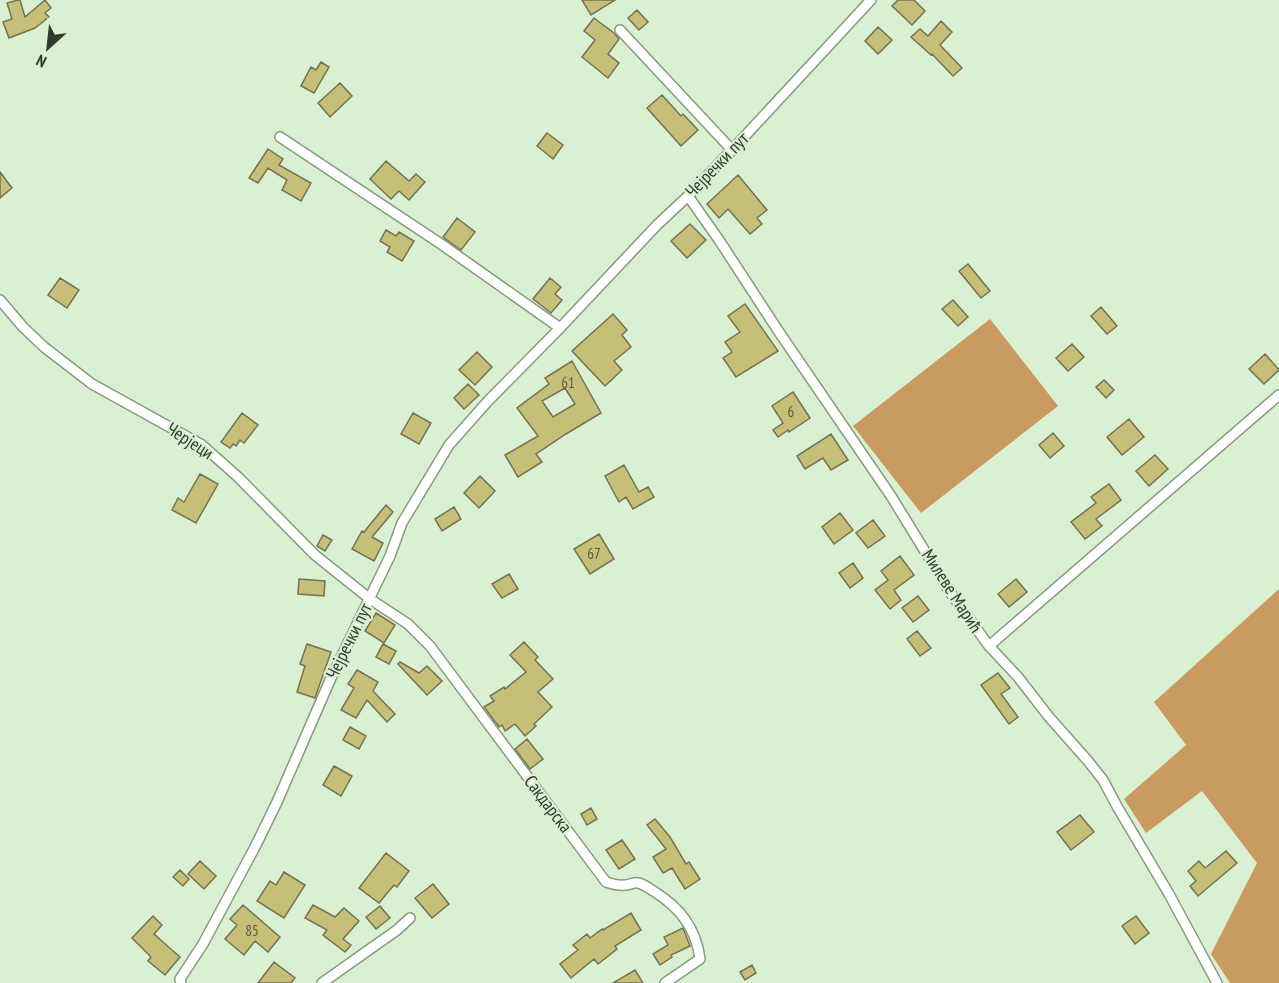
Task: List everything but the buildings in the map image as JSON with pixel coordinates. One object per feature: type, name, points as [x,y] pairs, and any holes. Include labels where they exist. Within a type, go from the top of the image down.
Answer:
[{"type":"street","name":"Чејречки пут","points":[[179,982],[203,944],[255,847],[331,678],[390,556],[402,523],[449,445],[488,400],[732,150],[868,1]]},
{"type":"street","points":[[620,30],[732,150]]},
{"type":"street","points":[[280,138],[441,244],[560,328]]},
{"type":"street","name":"Милеве Мaрић","points":[[688,196],[891,496],[950,592],[988,646],[1018,677],[1103,780],[1217,983]]},
{"type":"street","name":"Черјеци","points":[[0,300],[44,348],[92,384],[202,445],[238,477],[315,555],[370,598]]},
{"type":"street","points":[[988,646],[1279,395]]},
{"type":"street","name":"Сакдарска","points":[[370,598],[408,624],[430,646],[606,882],[625,885],[638,883],[670,902],[682,914],[696,941],[699,959],[665,983]]},
{"type":"street","points":[[322,983],[397,930],[410,918]]},
{"type":"shaded area","points":[[990,319],[1058,406],[921,513],[853,426]]},
{"type":"shaded area","points":[[1279,589],[1279,983],[1230,983],[1211,954],[1257,863],[1202,791],[1146,833],[1124,799],[1186,745],[1154,702]]}]
